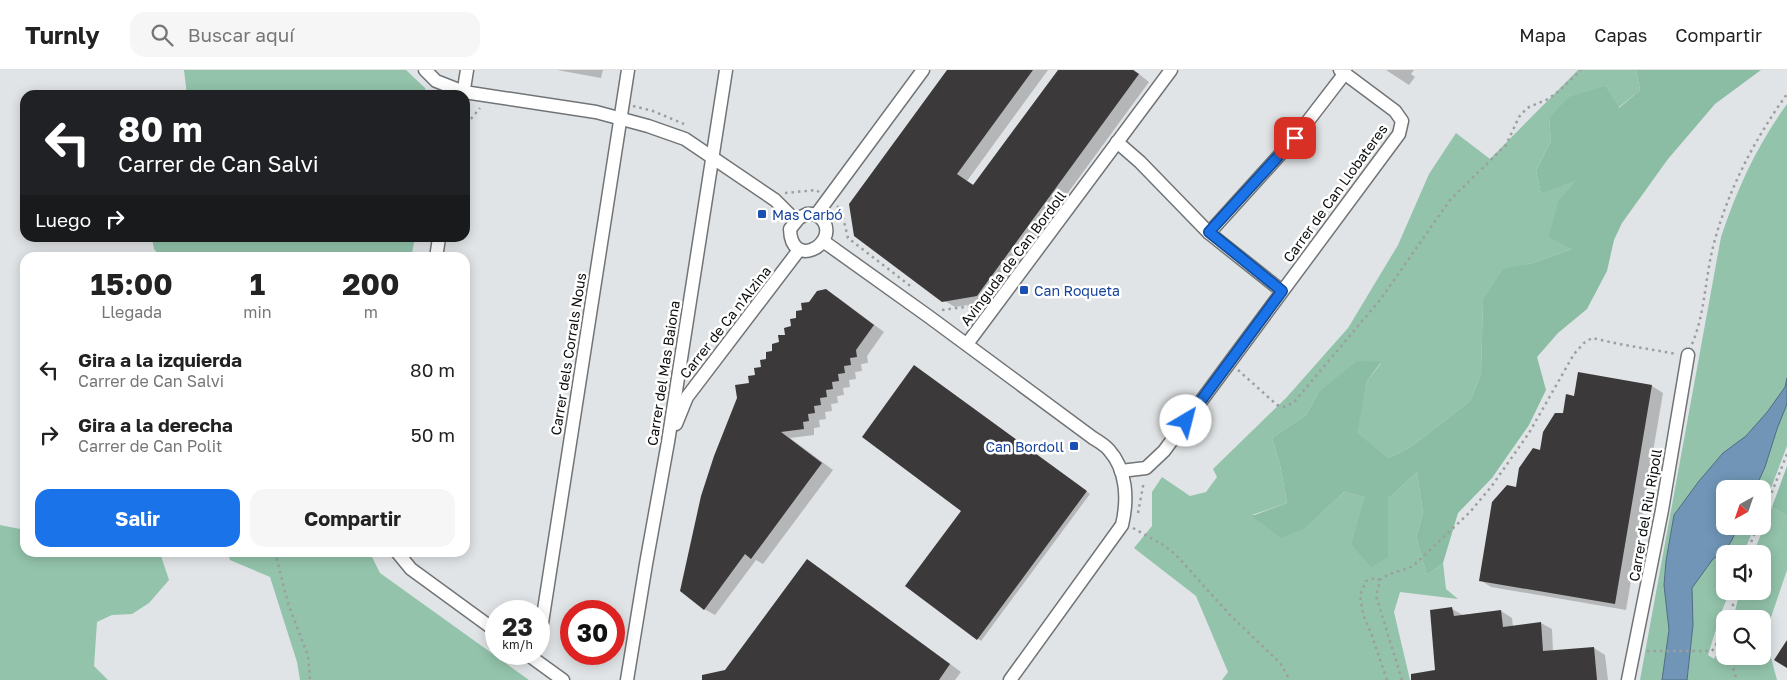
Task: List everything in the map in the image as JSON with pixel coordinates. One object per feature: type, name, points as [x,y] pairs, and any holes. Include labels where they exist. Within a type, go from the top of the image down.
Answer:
[{"type":"street","points":[[425,70],[436,81],[456,90]]},
{"type":"street","points":[[464,90],[467,70]]},
{"type":"street","name":"Carrer dels Corrals Nous","points":[[545,600],[628,70]]},
{"type":"street","name":"Carrer del Mas Baiona","points":[[627,680],[668,442],[726,70]]},
{"type":"street","points":[[816,215],[923,70]]},
{"type":"street","name":"Avinguda de Can Bordoll","points":[[1010,680],[1128,527],[1124,515],[1126,490],[1121,471],[1109,450],[967,344],[1171,70]]},
{"type":"street","points":[[1209,232],[1295,138],[1343,72]]},
{"type":"street","name":"Carrer de Can Llobateres","points":[[1146,468],[1164,451],[1399,134],[1402,122],[1395,111],[1343,72]]},
{"type":"street","points":[[470,94],[596,112],[685,139],[775,200],[796,221]]},
{"type":"street","points":[[1117,142],[1140,162],[1209,232],[1282,291]]},
{"type":"street","points":[[807,214],[816,215],[825,224],[823,241],[816,249],[808,251],[798,250],[790,238],[790,229],[796,221],[807,214]]},
{"type":"street","points":[[823,241],[967,344]]},
{"type":"street","name":"Carrer de Ca n'Alzina","points":[[668,442],[687,396],[798,250]]},
{"type":"street","name":"Carrer del Riu Ripoll","points":[[1628,680],[1660,520],[1688,355]]},
{"type":"street","points":[[1121,471],[1146,468]]},
{"type":"street","points":[[402,557],[411,569],[485,623]]},
{"type":"street","points":[[544,665],[563,680]]},
{"type":"path","points":[[1230,362],[1276,405],[1285,407],[1294,402],[1380,300],[1450,200],[1506,145],[1519,118],[1527,108],[1559,92],[1581,70]]},
{"type":"path","points":[[1402,680],[1376,596],[1380,580],[1390,574],[1414,566],[1470,512],[1508,464],[1543,410],[1574,354],[1584,343],[1592,338],[1688,355],[1696,336],[1714,246],[1731,194],[1746,159],[1787,94]]},
{"type":"path","points":[[1771,494],[1787,454]]},
{"type":"path","points":[[1136,519],[1141,503],[1146,468]]},
{"type":"path","points":[[1128,527],[1165,546],[1176,555],[1230,615],[1280,664],[1290,680]]},
{"type":"path","points":[[275,557],[288,603],[308,656],[310,680]]},
{"type":"path","points":[[1380,580],[1375,578],[1366,581],[1362,587],[1360,601],[1362,614],[1371,633],[1387,680]]},
{"type":"path","points":[[1643,651],[1713,651],[1716,646]]},
{"type":"path","points":[[1733,665],[1737,680]]},
{"type":"green space","points":[[184,70],[406,70],[425,90],[186,90]]},
{"type":"green space","points":[[1578,70],[1636,70],[1640,90],[1618,108],[1606,86],[1549,118],[1551,141],[1536,171],[1541,194],[1578,179],[1572,249],[1533,263],[1503,270],[1483,301],[1481,374],[1470,401],[1412,446],[1389,458],[1356,433],[1367,381],[1381,363],[1318,393],[1306,415],[1272,438],[1280,465],[1287,503],[1252,515],[1307,527],[1344,492],[1366,497],[1351,544],[1388,557],[1388,499],[1417,472],[1423,513],[1416,538],[1427,575],[1443,563],[1446,589],[1458,599],[1400,592],[1394,612],[1410,680],[1222,680],[1228,672],[1196,596],[1134,548],[1152,526],[1152,492],[1162,477],[1190,496],[1206,492],[1217,477],[1213,469],[1286,398],[1348,328],[1398,245],[1429,174],[1456,133],[1490,159]]},
{"type":"green space","points":[[1636,70],[1761,70],[1715,104],[1668,159],[1622,223],[1614,240],[1607,271],[1587,309],[1558,333],[1537,357],[1546,390],[1529,425],[1492,478],[1458,513],[1443,563],[1427,575],[1416,538],[1423,513],[1417,472],[1388,499],[1388,557],[1371,567],[1351,544],[1365,497],[1344,492],[1307,527],[1281,538],[1252,516],[1287,503],[1280,465],[1272,438],[1306,415],[1318,393],[1357,361],[1381,362],[1367,381],[1357,433],[1389,458],[1412,446],[1470,401],[1481,374],[1483,300],[1503,269],[1533,263],[1572,249],[1549,237],[1558,201],[1577,180],[1541,194],[1536,171],[1551,141],[1549,118],[1569,97],[1606,86],[1619,108],[1640,90]]},
{"type":"green space","points":[[1787,104],[1787,446],[1771,488],[1771,480],[1716,480],[1716,535],[1751,535],[1747,545],[1716,545],[1716,600],[1726,600],[1722,610],[1716,610],[1716,629],[1708,655],[1714,659],[1716,656],[1716,665],[1771,665],[1771,658],[1777,680],[1640,680],[1721,237],[1749,168]]},
{"type":"green space","points":[[153,242],[414,242],[412,252],[157,252]]},
{"type":"green space","points":[[1787,466],[1787,516],[1772,507]]},
{"type":"green space","points":[[1772,507],[1787,516],[1787,570],[1771,617],[1771,610],[1735,610],[1738,600],[1771,600],[1771,545],[1757,545],[1761,535],[1771,535]]},
{"type":"green space","points":[[0,525],[20,529],[20,557],[161,557],[169,580],[149,603],[132,614],[112,615],[97,622],[94,666],[108,680],[0,680]]},
{"type":"green space","points":[[229,557],[372,557],[380,573],[485,648],[485,665],[508,665],[529,680],[300,680],[297,662],[270,577],[230,560]]},
{"type":"water","points":[[1787,378],[1787,404],[1759,480],[1716,480],[1716,535],[1734,535],[1729,545],[1716,545],[1716,557],[1692,588],[1693,625],[1687,680],[1662,680],[1669,630],[1664,585],[1674,515],[1723,453],[1746,436],[1768,411],[1785,387]]},
{"type":"building","points":[[947,70],[1033,70],[957,174],[973,185],[1058,70],[1133,70],[1139,74],[977,296],[942,302],[854,236],[849,204]]},
{"type":"building","points":[[826,289],[874,325],[856,350],[857,357],[850,358],[851,365],[844,366],[845,373],[838,374],[839,381],[832,382],[833,389],[826,390],[827,397],[820,398],[821,405],[814,406],[815,413],[808,414],[809,421],[803,422],[804,429],[781,432],[822,463],[751,559],[745,554],[704,610],[680,591],[701,496],[714,456],[737,398],[735,385],[749,383],[748,376],[755,375],[754,368],[761,367],[760,360],[766,359],[766,352],[772,351],[772,344],[779,342],[778,335],[785,335],[784,328],[791,326],[790,319],[796,318],[796,311],[802,310],[801,303],[809,302],[817,291]]},
{"type":"building","points":[[914,365],[1087,491],[977,640],[905,586],[961,511],[862,437]]},
{"type":"building","points":[[1578,372],[1652,385],[1615,604],[1479,581],[1492,502],[1507,485],[1516,487],[1519,468],[1533,448],[1540,450],[1543,432],[1555,413],[1563,413],[1566,394],[1574,396]]},
{"type":"building","points":[[807,559],[950,664],[939,680],[702,680],[702,675],[725,670]]},
{"type":"building","points":[[1452,607],[1454,616],[1501,610],[1503,627],[1541,622],[1543,651],[1594,647],[1597,680],[1411,680],[1411,674],[1435,670],[1430,610]]},
{"type":"building","points":[[1787,640],[1787,668],[1774,660]]},
{"type":"place","name":"Mas Carbó","points":[[762,214]]},
{"type":"place","name":"Can Roqueta","points":[[1024,290]]},
{"type":"place","name":"Can Bordoll","points":[[1074,446]]},
{"type":"route","points":[[1186,421],[1282,291],[1226,248],[1209,232],[1258,181],[1295,138]]}]
